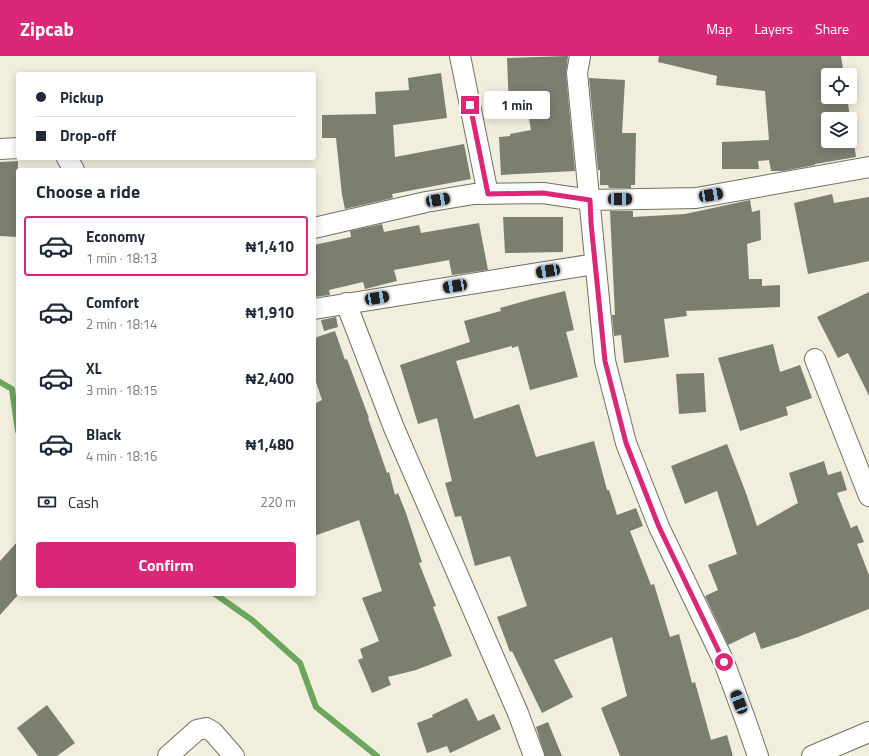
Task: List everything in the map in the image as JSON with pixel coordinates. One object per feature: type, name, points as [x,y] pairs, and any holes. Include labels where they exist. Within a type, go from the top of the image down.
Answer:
[{"type":"street","points":[[460,56],[488,194]]},
{"type":"street","points":[[580,56],[577,73],[605,361],[626,443],[659,527],[724,662],[758,756]]},
{"type":"street","points":[[0,149],[16,148]]},
{"type":"street","points":[[316,228],[426,202],[474,194],[543,193],[590,200],[696,198],[869,167]]},
{"type":"street","points":[[316,309],[595,264]]},
{"type":"street","points":[[346,303],[394,428],[518,713],[534,756]]},
{"type":"street","points":[[815,359],[869,496]]},
{"type":"street","points":[[168,756],[197,730],[206,728],[213,732],[234,756]]},
{"type":"street","points":[[812,756],[869,732]]},
{"type":"building","points":[[568,56],[566,74],[575,171],[501,175],[499,137],[510,136],[510,134],[531,130],[527,107],[509,109],[507,58]]},
{"type":"building","points":[[659,56],[841,56],[843,68],[821,68],[821,104],[848,104],[849,112],[821,112],[821,148],[855,148],[856,157],[783,171],[771,171],[769,160],[758,161],[759,169],[722,169],[722,142],[769,140],[765,91],[716,85],[717,76],[658,62]]},
{"type":"building","points":[[441,73],[447,118],[393,125],[395,157],[464,144],[471,179],[392,194],[393,198],[345,209],[342,195],[336,138],[322,138],[322,115],[376,114],[375,92],[409,90],[408,78]]},
{"type":"building","points":[[589,78],[625,80],[622,133],[636,133],[635,185],[631,185],[631,188],[609,188],[608,185],[600,185],[600,170],[598,170]]},
{"type":"building","points":[[18,161],[18,168],[16,168],[16,237],[0,236],[0,162]]},
{"type":"building","points":[[832,194],[834,203],[869,197],[869,261],[808,274],[794,203]]},
{"type":"building","points":[[750,200],[752,212],[760,210],[761,240],[747,244],[749,279],[762,279],[762,286],[780,285],[780,307],[686,311],[687,316],[664,319],[669,357],[624,363],[621,335],[614,336],[612,315],[615,315],[610,211],[633,211],[633,217],[685,214]]},
{"type":"building","points":[[503,217],[563,217],[563,252],[505,253]]},
{"type":"building","points":[[479,223],[488,270],[452,275],[449,260],[394,270],[397,281],[365,289],[363,282],[329,290],[330,295],[316,297],[316,245],[351,237],[350,231],[382,224],[384,232],[419,225],[421,233]]},
{"type":"building","points":[[565,291],[574,330],[566,332],[578,377],[530,390],[518,346],[512,348],[512,346],[456,361],[474,419],[519,404],[536,457],[594,441],[607,490],[609,490],[617,515],[636,508],[643,526],[630,531],[651,585],[654,584],[670,637],[679,634],[692,683],[695,682],[711,740],[727,735],[733,756],[620,756],[601,708],[627,696],[612,637],[554,660],[573,697],[542,713],[512,651],[510,652],[497,617],[527,606],[510,556],[475,566],[461,516],[455,517],[445,483],[452,481],[437,418],[418,424],[400,365],[470,342],[464,321],[501,311],[500,308]]},
{"type":"building","points":[[869,292],[869,396],[848,353],[838,358],[817,317]]},
{"type":"building","points":[[336,317],[338,327],[324,331],[321,320]]},
{"type":"building","points":[[335,331],[345,360],[347,359],[369,418],[387,473],[389,472],[395,495],[398,493],[406,513],[422,562],[419,563],[436,606],[433,607],[452,656],[416,670],[388,677],[391,685],[372,693],[358,660],[363,658],[360,649],[379,641],[362,598],[382,591],[359,520],[316,535],[316,403],[322,400],[316,382],[316,337]]},
{"type":"building","points":[[773,344],[780,372],[800,365],[812,398],[786,407],[788,415],[740,431],[718,358]]},
{"type":"building","points":[[704,373],[706,412],[679,414],[676,374]]},
{"type":"building","points":[[727,444],[757,526],[798,503],[789,473],[824,461],[828,475],[841,471],[847,490],[837,493],[851,528],[857,525],[864,542],[857,544],[869,575],[869,609],[798,637],[761,649],[755,632],[728,645],[705,596],[718,590],[708,565],[737,554],[717,491],[685,504],[671,466]]},
{"type":"building","points":[[16,543],[17,596],[0,615],[0,561]]},
{"type":"building","points":[[467,698],[478,721],[494,714],[501,729],[450,753],[447,746],[427,753],[417,723],[433,717],[432,715]]},
{"type":"building","points":[[47,705],[75,743],[57,756],[38,756],[17,728]]},
{"type":"building","points":[[548,722],[562,756],[545,756],[536,727]]},
{"type":"waterway","points":[[0,382],[12,389],[16,417]]},
{"type":"waterway","points":[[218,596],[252,620],[300,663],[316,707],[377,756]]},
{"type":"route","points":[[470,105],[488,194],[543,193],[590,200],[605,361],[626,443],[659,527],[724,662]]}]
